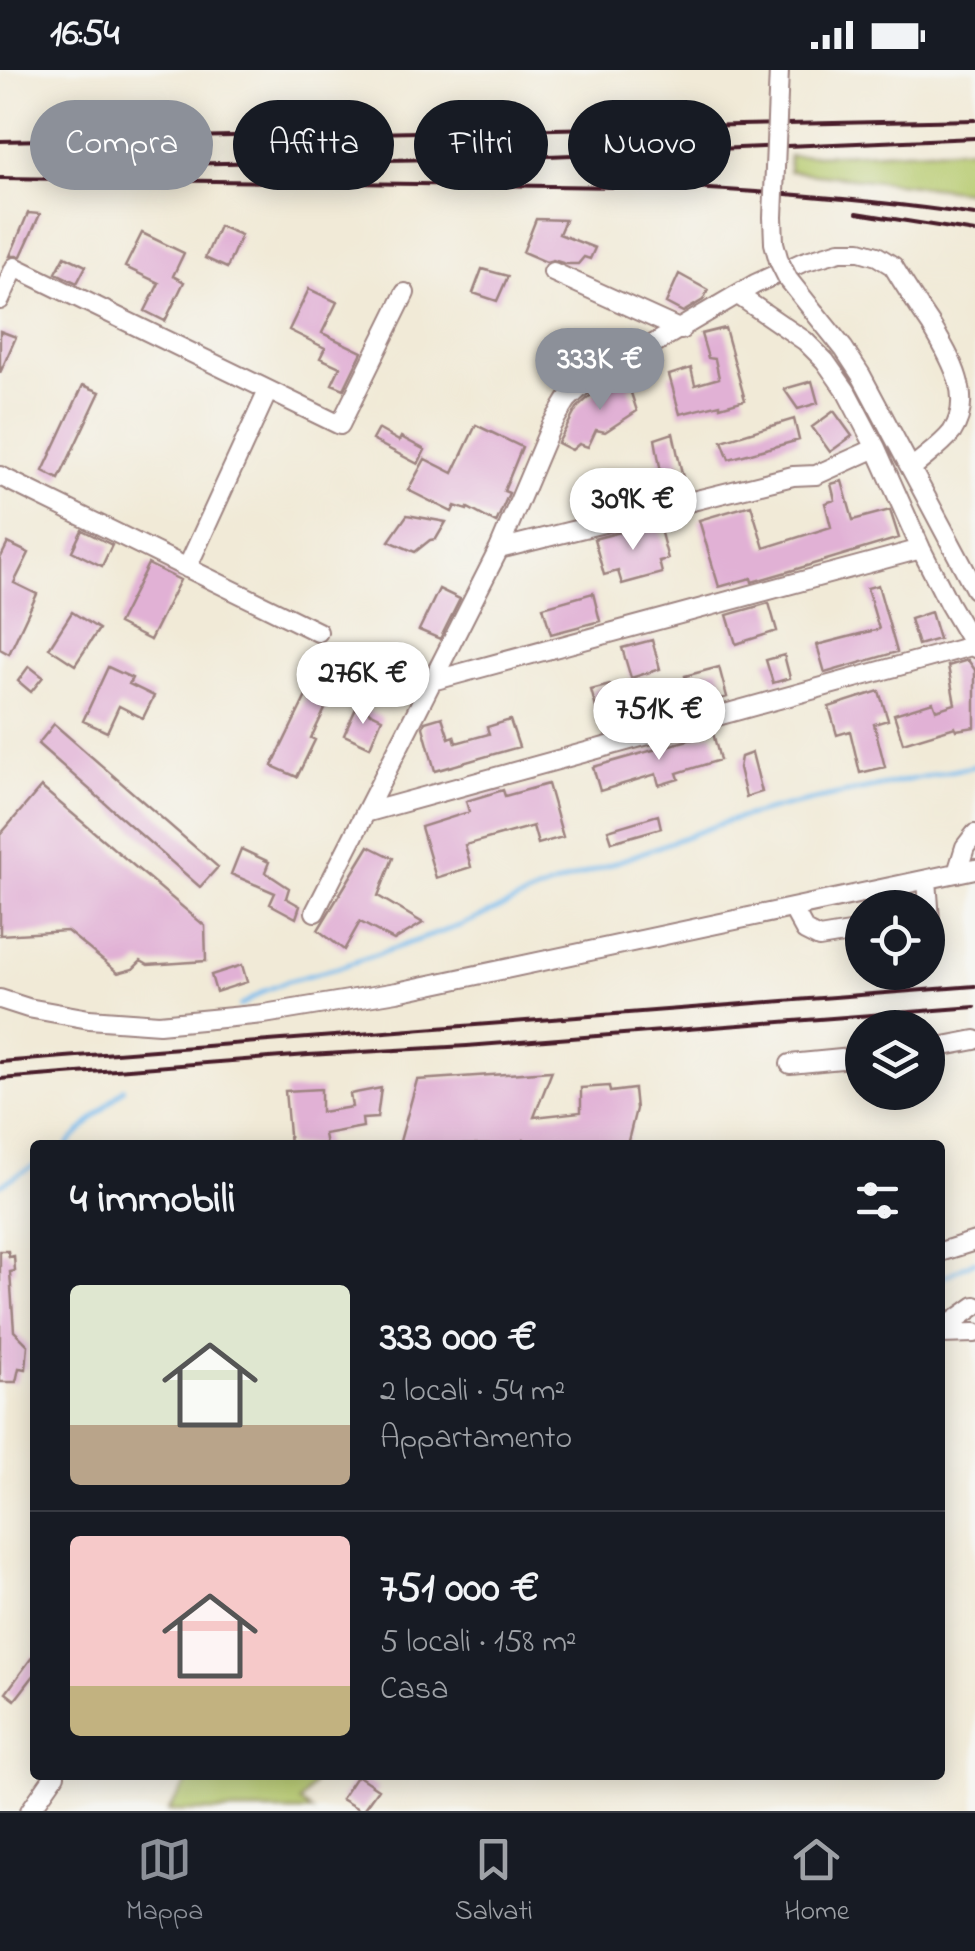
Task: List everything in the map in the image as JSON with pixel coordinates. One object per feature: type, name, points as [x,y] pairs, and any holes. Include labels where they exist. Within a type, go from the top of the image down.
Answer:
[{"type":"street","points":[[779,70],[773,218],[779,261],[788,280],[861,375],[975,588]]},
{"type":"street","points":[[315,912],[499,549],[551,426],[567,400],[582,386],[770,276],[840,251],[860,251],[893,266],[961,380],[961,417],[952,433],[911,469]]},
{"type":"street","points":[[0,300],[15,268],[340,425],[406,293]]},
{"type":"street","points":[[553,272],[681,330]]},
{"type":"street","points":[[366,813],[974,646],[920,549],[876,448],[826,361],[805,341],[738,295]]},
{"type":"street","points":[[187,568],[268,390]]},
{"type":"street","points":[[499,549],[793,476],[816,475],[876,448]]},
{"type":"street","points":[[0,476],[318,632]]},
{"type":"street","points":[[432,681],[920,549]]},
{"type":"street","points":[[0,999],[90,1020],[159,1024],[264,1014],[396,992],[966,871],[966,847],[975,834]]},
{"type":"street","points":[[927,880],[928,890]]},
{"type":"street","points":[[792,910],[804,932],[819,938],[845,934]]},
{"type":"street","points":[[945,1046],[975,1040]]},
{"type":"street","points":[[790,1064],[845,1059]]},
{"type":"street","points":[[945,1250],[975,1241]]},
{"type":"street","points":[[945,1329],[975,1306]]},
{"type":"street","points":[[945,1333],[975,1333]]},
{"type":"street","points":[[30,1811],[52,1780]]},
{"type":"green space","points":[[975,148],[975,192],[789,171],[789,156]]},
{"type":"green space","points":[[189,1780],[316,1780],[300,1803],[312,1811],[168,1811]]},
{"type":"building","points":[[28,213],[40,214],[21,256],[10,256]]},
{"type":"building","points":[[536,219],[565,220],[559,234],[595,248],[590,259],[584,257],[578,264],[546,262],[523,252]]},
{"type":"building","points":[[219,226],[241,235],[227,268],[205,258]]},
{"type":"building","points":[[142,233],[184,253],[173,276],[184,282],[165,321],[145,311],[159,283],[125,267]]},
{"type":"building","points":[[65,256],[86,266],[77,283],[56,273]]},
{"type":"building","points":[[482,269],[508,276],[497,301],[473,293]]},
{"type":"building","points":[[679,274],[708,290],[703,300],[683,312],[666,303]]},
{"type":"building","points":[[309,289],[337,302],[322,333],[362,352],[344,389],[332,384],[340,367],[320,358],[325,348],[289,330]]},
{"type":"building","points":[[725,328],[745,400],[680,414],[669,375],[691,368],[695,385],[719,378],[715,359],[708,358],[701,334]]},
{"type":"building","points":[[0,331],[16,337],[0,373]]},
{"type":"building","points":[[628,373],[635,384],[629,387],[637,411],[605,432],[596,430],[588,447],[579,444],[572,450],[558,443],[577,408]]},
{"type":"building","points":[[812,381],[818,403],[798,409],[784,389]]},
{"type":"building","points":[[83,385],[100,392],[59,479],[43,471]]},
{"type":"building","points":[[834,411],[852,436],[830,452],[812,427]]},
{"type":"building","points":[[794,419],[799,440],[729,459],[722,441]]},
{"type":"building","points":[[476,425],[522,447],[496,523],[468,508],[455,506],[452,512],[408,490],[425,459],[453,473]]},
{"type":"building","points":[[378,429],[425,450],[418,464],[372,440]]},
{"type":"building","points":[[673,433],[685,487],[671,491],[667,476],[662,478],[655,439]]},
{"type":"building","points":[[842,481],[853,520],[890,510],[899,538],[752,582],[751,578],[719,587],[699,520],[751,505],[764,548],[831,527],[825,503],[835,500],[831,484]]},
{"type":"building","points":[[407,515],[446,522],[436,539],[415,552],[389,541]]},
{"type":"building","points":[[658,522],[668,559],[659,561],[662,573],[622,584],[618,571],[604,575],[594,539]]},
{"type":"building","points":[[82,530],[112,545],[102,566],[72,551]]},
{"type":"building","points":[[8,543],[29,553],[14,583],[37,594],[9,654],[0,649],[0,559]]},
{"type":"building","points":[[148,564],[180,580],[150,640],[118,624]]},
{"type":"building","points":[[878,585],[897,652],[825,673],[817,645],[879,629],[867,588]]},
{"type":"building","points":[[439,589],[460,599],[440,639],[419,630]]},
{"type":"building","points":[[593,593],[600,621],[551,634],[543,607]]},
{"type":"building","points":[[769,603],[777,631],[736,644],[727,615]]},
{"type":"building","points":[[72,612],[99,629],[75,665],[49,648]]},
{"type":"building","points":[[931,612],[939,639],[918,645],[910,619]]},
{"type":"building","points":[[652,640],[660,669],[631,678],[622,648]]},
{"type":"building","points":[[784,655],[790,678],[773,683],[766,660]]},
{"type":"building","points":[[968,660],[975,670],[975,727],[955,727],[903,743],[894,714],[933,702],[936,710],[955,704],[948,666]]},
{"type":"building","points":[[29,666],[43,677],[31,692],[18,681]]},
{"type":"building","points":[[108,667],[132,678],[129,684],[154,696],[143,718],[119,706],[107,732],[83,721]]},
{"type":"building","points":[[719,667],[727,697],[640,724],[639,718],[612,726],[608,717],[598,715],[591,690],[610,685],[616,704],[688,688],[685,676]]},
{"type":"building","points":[[879,691],[888,720],[874,724],[885,767],[860,773],[850,731],[837,735],[829,707]]},
{"type":"building","points":[[308,692],[328,703],[297,777],[272,766]]},
{"type":"building","points":[[357,706],[382,718],[370,747],[344,735]]},
{"type":"building","points":[[442,717],[449,738],[454,736],[456,743],[489,734],[487,727],[510,720],[519,747],[435,771],[423,727],[425,722]]},
{"type":"building","points":[[54,724],[218,867],[200,887],[38,744]]},
{"type":"building","points":[[713,733],[720,760],[677,773],[679,779],[659,785],[656,774],[600,791],[593,767]]},
{"type":"building","points":[[752,753],[762,792],[746,797],[739,768],[741,757]]},
{"type":"building","points":[[548,784],[563,837],[538,844],[533,826],[465,845],[471,867],[436,878],[421,827],[469,812],[466,801],[503,790],[505,796]]},
{"type":"building","points":[[41,787],[205,926],[206,961],[148,965],[141,961],[133,969],[118,973],[67,931],[0,935],[0,835]]},
{"type":"building","points":[[658,815],[661,828],[612,842],[608,830]]},
{"type":"building","points":[[369,846],[393,858],[378,896],[423,923],[394,940],[360,922],[344,950],[318,930]]},
{"type":"building","points":[[241,849],[269,862],[265,872],[289,888],[286,898],[300,906],[296,918],[270,904],[275,893],[231,874]]},
{"type":"building","points":[[242,965],[247,982],[216,992],[211,975]]},
{"type":"building","points":[[552,1071],[534,1117],[581,1112],[581,1088],[609,1086],[610,1092],[634,1089],[636,1109],[628,1140],[400,1140],[417,1080]]},
{"type":"building","points":[[381,1088],[377,1118],[362,1119],[363,1127],[324,1134],[325,1140],[290,1140],[285,1091],[321,1089],[321,1112],[352,1107],[350,1094]]},
{"type":"building","points":[[0,1251],[14,1256],[15,1271],[10,1272],[14,1331],[28,1345],[26,1369],[19,1368],[16,1382],[0,1382]]},
{"type":"building","points":[[30,1660],[30,1680],[15,1700],[6,1693]]},
{"type":"building","points":[[354,1780],[364,1780],[378,1789],[362,1811],[341,1799]]},
{"type":"waterway","points":[[240,1006],[288,981],[462,925],[546,888],[728,821],[975,766]]},
{"type":"waterway","points":[[72,1140],[124,1088]]},
{"type":"waterway","points":[[0,1185],[30,1168]]},
{"type":"waterway","points":[[945,1276],[975,1261]]},
{"type":"railway","points":[[0,141],[975,120]]},
{"type":"railway","points":[[213,163],[500,158],[975,138]]},
{"type":"railway","points":[[0,178],[692,188],[834,198],[975,215]]},
{"type":"railway","points":[[857,213],[975,232]]},
{"type":"railway","points":[[0,1062],[975,986]]},
{"type":"railway","points":[[0,1079],[975,1007]]}]
